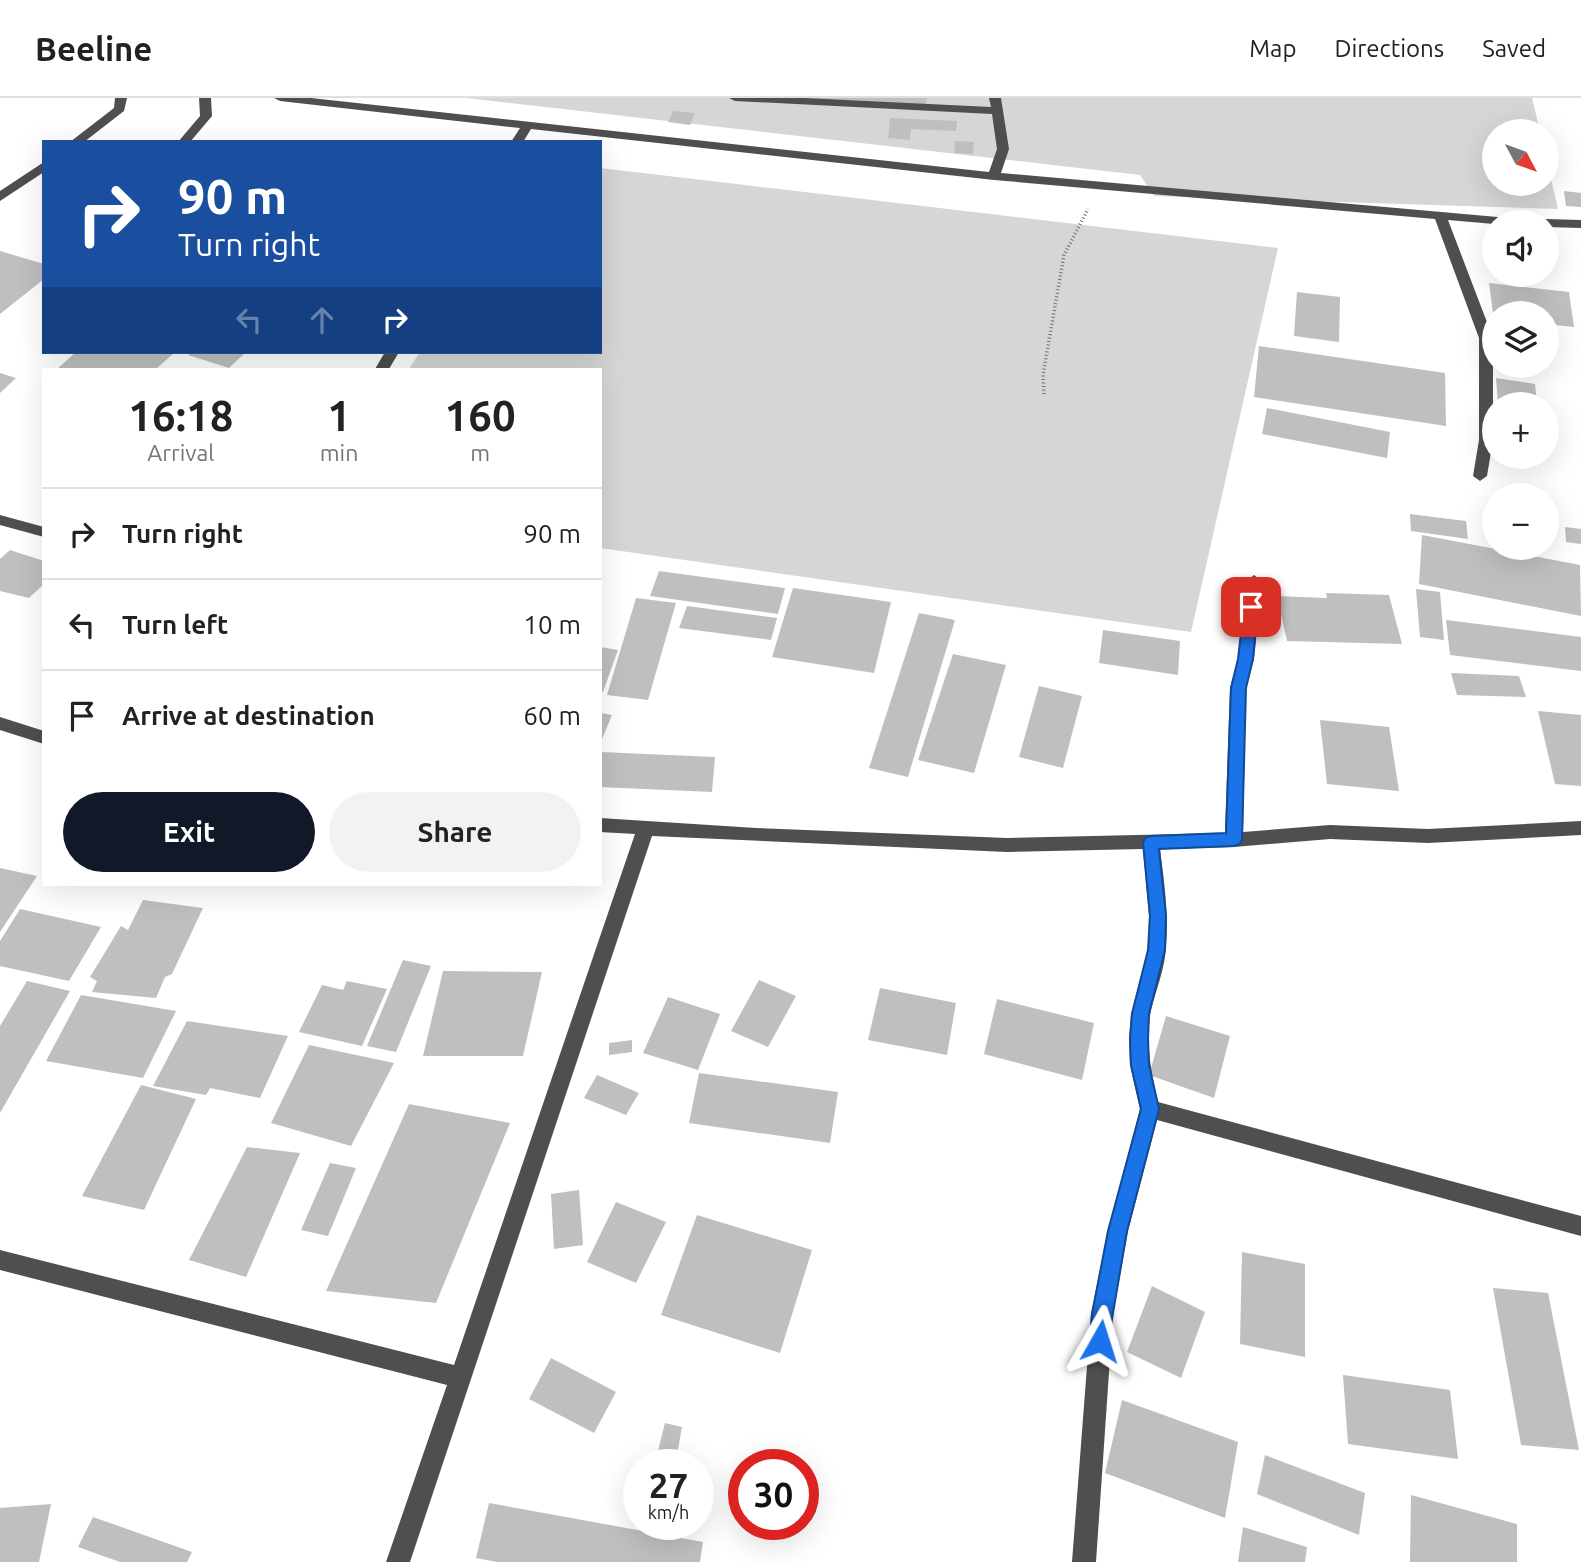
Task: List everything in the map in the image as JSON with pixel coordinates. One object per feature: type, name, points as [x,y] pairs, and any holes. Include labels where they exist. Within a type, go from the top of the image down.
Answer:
[{"type":"street","points":[[79,140],[120,108],[121,98]]},
{"type":"street","points":[[186,140],[206,116],[205,98]]},
{"type":"street","points":[[280,98],[329,101],[994,176],[1482,220]]},
{"type":"street","points":[[734,98],[995,104],[1003,149],[994,176]]},
{"type":"street","points":[[518,140],[527,125]]},
{"type":"street","points":[[0,197],[42,167]]},
{"type":"street","points":[[1441,218],[1486,338],[1486,440],[1480,477]]},
{"type":"street","points":[[1559,223],[1581,224]]},
{"type":"street","points":[[0,520],[42,531]]},
{"type":"street","points":[[1234,840],[1238,688],[1246,659],[1254,581]]},
{"type":"street","points":[[0,723],[42,737]]},
{"type":"street","points":[[602,825],[1007,845],[1234,840],[1330,832],[1428,836],[1581,828]]},
{"type":"street","points":[[398,1562],[458,1377],[646,828]]},
{"type":"street","points":[[1084,1562],[1102,1314],[1118,1231],[1150,1109],[1140,1065],[1139,1039],[1141,1014],[1157,950],[1158,916],[1151,843]]},
{"type":"street","points":[[1150,1109],[1482,1196],[1581,1226]]},
{"type":"street","points":[[0,1260],[458,1377]]},
{"type":"path","points":[[1044,394],[1043,375],[1063,255],[1089,207],[1104,186]]},
{"type":"shaded area","points":[[466,98],[1532,98],[1537,119],[1482,119],[1482,196],[1555,196],[1558,209],[1154,196],[1140,175]]},
{"type":"shaded area","points":[[602,168],[1278,248],[1191,632],[602,548],[602,368],[410,368],[419,354],[602,354]]},
{"type":"building","points":[[793,98],[927,98],[926,107]]},
{"type":"building","points":[[673,111],[695,113],[690,125],[668,122]]},
{"type":"building","points":[[890,118],[957,121],[956,131],[911,129],[910,140],[888,138]]},
{"type":"building","points":[[955,141],[974,142],[973,154],[954,153]]},
{"type":"building","points":[[1564,191],[1581,193],[1581,207],[1566,206]]},
{"type":"building","points":[[0,251],[42,263],[42,281],[0,314]]},
{"type":"building","points":[[1490,287],[1525,287],[1569,292],[1574,327],[1559,325],[1559,301],[1491,301]]},
{"type":"building","points":[[1297,292],[1340,297],[1339,342],[1294,336]]},
{"type":"building","points":[[1259,346],[1445,373],[1446,426],[1254,397]]},
{"type":"building","points":[[74,354],[173,354],[157,368],[58,368]]},
{"type":"building","points":[[189,354],[244,354],[229,368]]},
{"type":"building","points":[[0,373],[16,378],[0,393]]},
{"type":"building","points":[[1496,378],[1535,384],[1536,392],[1497,392]]},
{"type":"building","points":[[1267,408],[1390,432],[1387,458],[1262,434]]},
{"type":"building","points":[[1410,514],[1466,521],[1468,539],[1411,531]]},
{"type":"building","points":[[1565,527],[1581,529],[1581,544],[1566,542]]},
{"type":"building","points":[[1422,535],[1482,546],[1482,560],[1554,560],[1580,565],[1581,616],[1419,584]]},
{"type":"building","points":[[10,550],[42,560],[42,586],[29,598],[0,591],[0,559]]},
{"type":"building","points":[[659,571],[785,588],[778,614],[650,596]]},
{"type":"building","points":[[793,588],[891,602],[874,673],[772,657]]},
{"type":"building","points":[[1416,589],[1440,592],[1444,640],[1420,637]]},
{"type":"building","points":[[1326,593],[1389,595],[1402,644],[1287,641],[1277,596],[1327,598]]},
{"type":"building","points":[[636,598],[676,603],[648,700],[607,695]]},
{"type":"building","points":[[687,606],[777,618],[771,640],[679,628]]},
{"type":"building","points":[[919,613],[955,620],[908,777],[869,768]]},
{"type":"building","points":[[1446,620],[1581,637],[1581,671],[1450,655]]},
{"type":"building","points":[[1103,630],[1180,641],[1178,675],[1099,663]]},
{"type":"building","points":[[602,647],[618,650],[602,692]]},
{"type":"building","points":[[953,654],[1006,665],[974,773],[918,760]]},
{"type":"building","points":[[1451,673],[1519,676],[1526,697],[1457,695]]},
{"type":"building","points":[[1039,686],[1082,696],[1063,768],[1019,757]]},
{"type":"building","points":[[1538,711],[1581,715],[1581,786],[1555,784]]},
{"type":"building","points":[[602,713],[612,715],[602,739]]},
{"type":"building","points":[[1320,720],[1389,727],[1399,791],[1327,784]]},
{"type":"building","points":[[602,752],[715,757],[712,792],[602,787]]},
{"type":"building","points":[[0,868],[37,876],[0,932]]},
{"type":"building","points":[[143,900],[203,908],[172,974],[165,977],[156,998],[92,992],[97,981],[90,977],[121,926],[128,930]]},
{"type":"building","points":[[20,909],[101,927],[69,981],[0,966],[0,941]]},
{"type":"building","points":[[403,960],[431,966],[396,1052],[367,1046]]},
{"type":"building","points":[[443,971],[542,972],[523,1056],[423,1056]]},
{"type":"building","points":[[759,980],[796,996],[768,1047],[731,1031]]},
{"type":"building","points":[[27,981],[70,991],[0,1113],[0,1026]]},
{"type":"building","points":[[347,981],[387,989],[362,1046],[299,1032],[322,985],[343,990]]},
{"type":"building","points":[[880,988],[956,1003],[947,1055],[868,1040]]},
{"type":"building","points":[[81,995],[176,1011],[143,1078],[46,1061]]},
{"type":"building","points":[[668,997],[720,1014],[698,1070],[643,1053]]},
{"type":"building","points":[[997,999],[1094,1023],[1082,1080],[984,1054]]},
{"type":"building","points":[[1166,1016],[1230,1036],[1214,1098],[1149,1075]]},
{"type":"building","points":[[187,1021],[288,1036],[260,1098],[210,1088],[206,1095],[153,1086]]},
{"type":"building","points":[[632,1040],[632,1052],[609,1055],[609,1043]]},
{"type":"building","points":[[309,1045],[394,1063],[351,1146],[271,1123]]},
{"type":"building","points":[[699,1073],[838,1092],[830,1143],[689,1123]]},
{"type":"building","points":[[597,1075],[639,1093],[626,1115],[584,1098]]},
{"type":"building","points":[[141,1085],[196,1099],[144,1210],[82,1196]]},
{"type":"building","points":[[409,1104],[510,1123],[436,1303],[326,1291]]},
{"type":"building","points":[[247,1147],[300,1153],[246,1277],[189,1260]]},
{"type":"building","points":[[330,1163],[356,1168],[328,1236],[301,1230]]},
{"type":"building","points":[[579,1190],[583,1245],[554,1249],[551,1194]]},
{"type":"building","points":[[616,1202],[666,1222],[636,1283],[587,1262]]},
{"type":"building","points":[[697,1215],[812,1250],[780,1353],[661,1315]]},
{"type":"building","points":[[1242,1252],[1305,1264],[1305,1357],[1240,1344]]},
{"type":"building","points":[[1152,1286],[1205,1312],[1181,1378],[1127,1352]]},
{"type":"building","points":[[1493,1288],[1548,1293],[1579,1450],[1521,1445]]},
{"type":"building","points":[[551,1358],[616,1392],[594,1433],[529,1399]]},
{"type":"building","points":[[1343,1375],[1450,1390],[1458,1459],[1348,1444]]},
{"type":"building","points":[[1122,1400],[1238,1442],[1225,1518],[1105,1473]]},
{"type":"building","points":[[665,1423],[682,1427],[678,1449],[658,1449]]},
{"type":"building","points":[[1265,1455],[1365,1493],[1359,1535],[1257,1494]]},
{"type":"building","points":[[1411,1495],[1517,1524],[1517,1562],[1410,1562]]},
{"type":"building","points":[[489,1503],[623,1527],[623,1540],[703,1542],[700,1562],[497,1562],[476,1558]]},
{"type":"building","points":[[51,1504],[39,1562],[0,1562],[0,1508]]},
{"type":"building","points":[[93,1517],[192,1552],[187,1562],[120,1562],[78,1547]]},
{"type":"building","points":[[1243,1527],[1307,1547],[1305,1562],[1238,1562]]},
{"type":"route","points":[[1100,1341],[1102,1314],[1118,1231],[1150,1109],[1140,1065],[1139,1039],[1147,984],[1157,950],[1158,916],[1151,843],[1234,840],[1238,688],[1246,659],[1251,607]]}]
